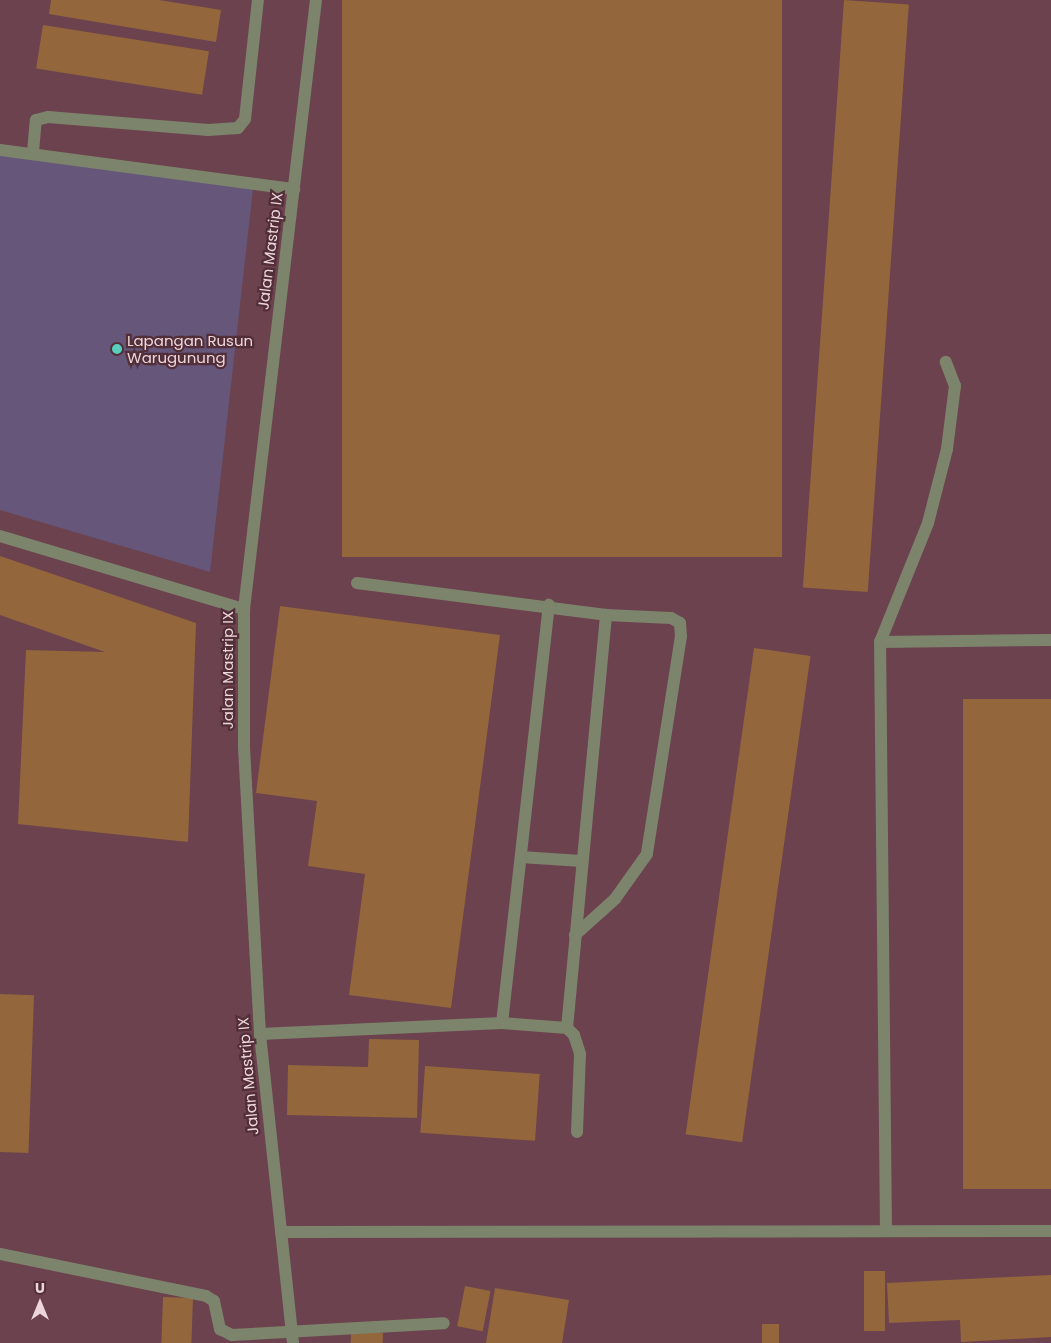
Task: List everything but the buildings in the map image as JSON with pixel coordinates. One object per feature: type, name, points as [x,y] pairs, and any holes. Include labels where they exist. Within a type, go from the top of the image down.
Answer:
[{"type":"street","points":[[33,152],[36,120],[48,117],[208,130],[238,128],[245,119],[258,0]]},
{"type":"street","name":"Jalan Mastrip IX","points":[[292,1337],[260,1034],[244,748],[244,609],[316,0]]},
{"type":"street","points":[[0,150],[33,152],[294,189]]},
{"type":"street","points":[[886,1231],[880,642],[928,523],[947,449],[955,386],[946,362]]},
{"type":"street","points":[[0,536],[244,609]]},
{"type":"street","points":[[357,583],[549,605],[606,615],[671,618],[680,623],[681,636],[648,854],[614,899],[574,935]]},
{"type":"street","points":[[502,1023],[549,605]]},
{"type":"street","points":[[567,1028],[574,935],[606,615]]},
{"type":"street","points":[[880,642],[1051,640]]},
{"type":"street","points":[[521,858],[581,861]]},
{"type":"street","points":[[260,1034],[502,1023],[567,1028],[574,1035],[580,1054],[577,1132]]},
{"type":"street","points":[[281,1232],[1051,1231]]},
{"type":"street","points":[[0,1254],[206,1296],[214,1301],[220,1329],[232,1335],[292,1337],[444,1323]]},
{"type":"shaded area","points":[[0,0],[1051,0],[1051,1343],[0,1343]]},
{"type":"shaded area","name":"Lapangan Rusun Warugunung","points":[[0,153],[253,189],[210,572],[0,510]]},
{"type":"place","name":"Lapangan Rusun Warugunung","points":[[117,349]]}]
